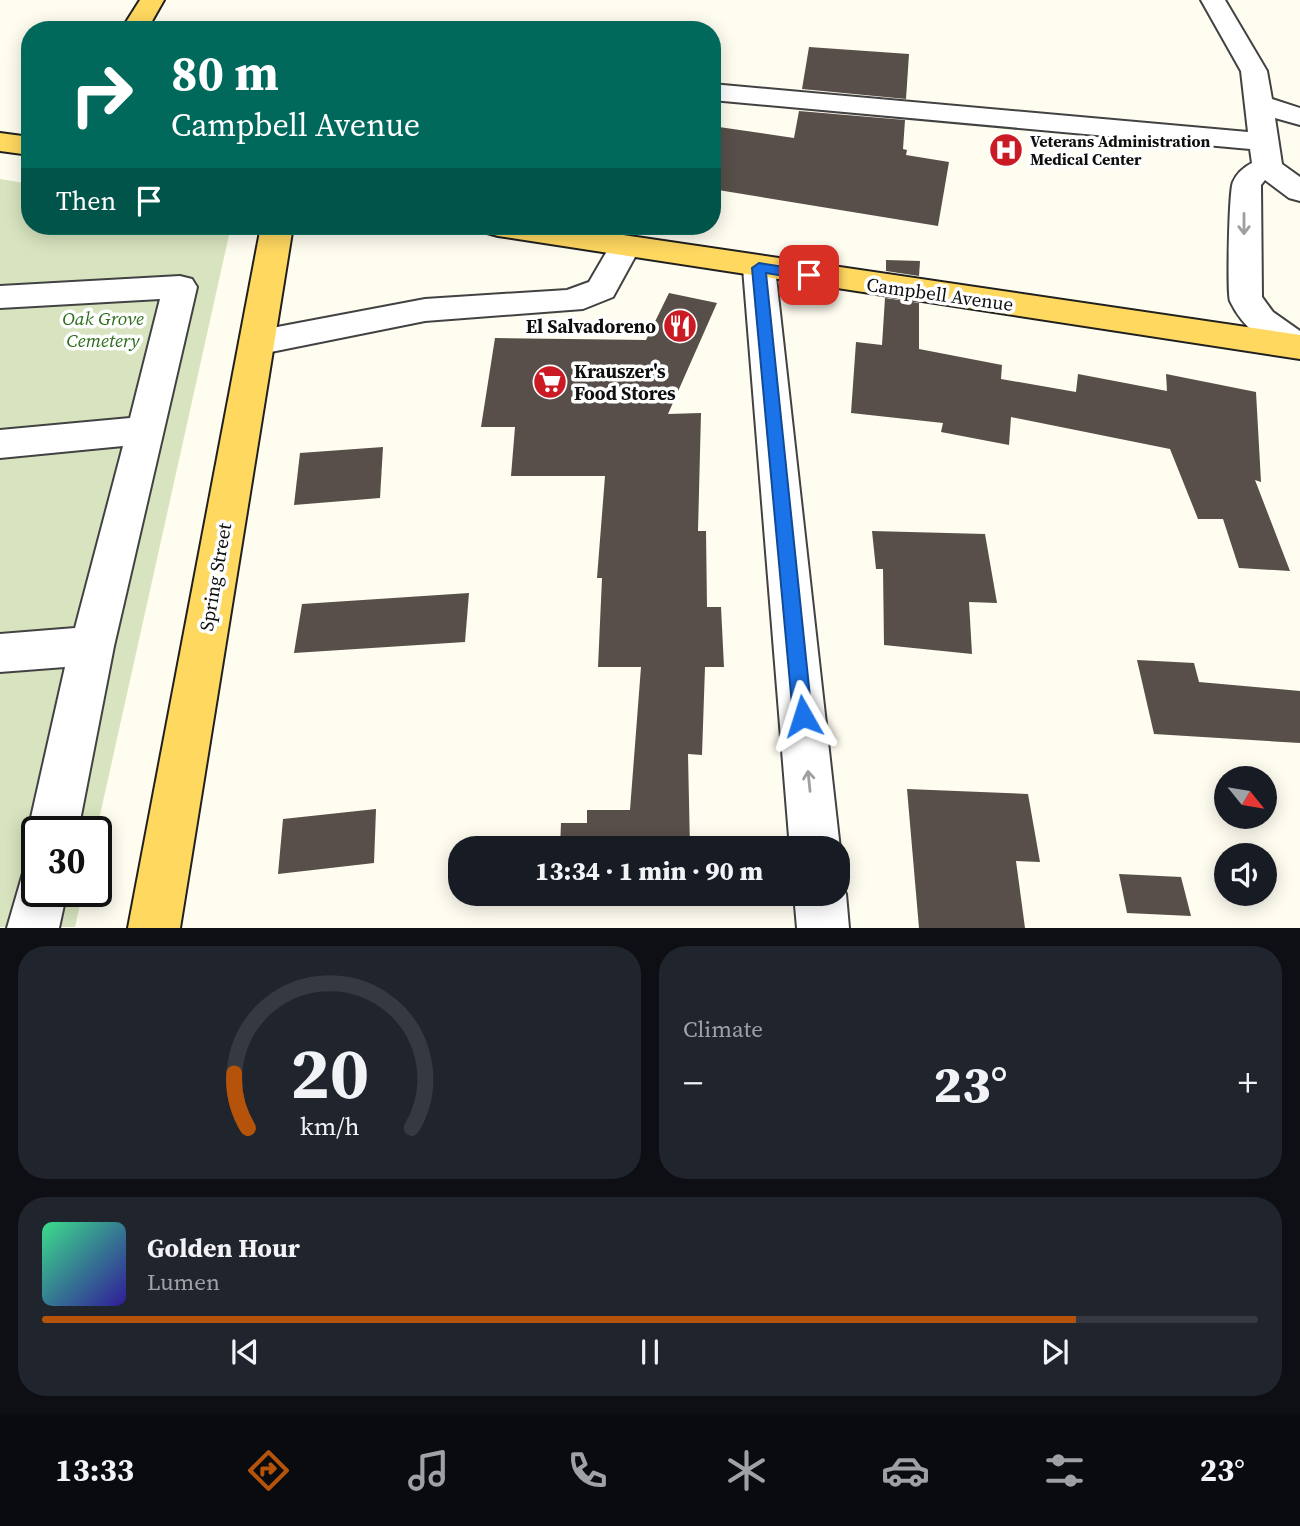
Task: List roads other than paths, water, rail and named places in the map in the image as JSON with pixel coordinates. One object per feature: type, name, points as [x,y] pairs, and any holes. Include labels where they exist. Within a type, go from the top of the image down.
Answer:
[{"type":"main road","points":[[139,21],[152,0]]},
{"type":"main road","points":[[0,142],[21,145]]},
{"type":"main road","name":"Spring Street","points":[[154,928],[275,235]]},
{"type":"main road","name":"Campbell Avenue","points":[[555,235],[759,268],[1300,346]]},
{"type":"street","points":[[1213,0],[1250,61],[1266,154],[1300,192]]},
{"type":"street","points":[[721,93],[1266,154]]},
{"type":"street","points":[[1259,104],[1300,117]]},
{"type":"street","points":[[1266,154],[1246,184],[1245,297],[1252,312],[1263,323],[1300,346]]},
{"type":"street","points":[[256,343],[425,310],[571,301],[601,289],[625,246]]},
{"type":"street","points":[[759,268],[815,836]]},
{"type":"street","points":[[0,297],[180,287],[92,646],[56,816]]},
{"type":"street","points":[[0,444],[146,430]]},
{"type":"street","points":[[0,653],[92,646]]},
{"type":"street","points":[[821,906],[823,928]]},
{"type":"street","points":[[33,928],[38,907]]},
{"type":"place","name":"Veterans Administration Medical Center","points":[[1006,150]]},
{"type":"place","name":"El Salvadoreno","points":[[680,326]]},
{"type":"place","name":"Krauszer's Food Stores","points":[[550,382]]},
{"type":"park label","name":"Oak Grove Cemetery","points":[[103,329]]}]
